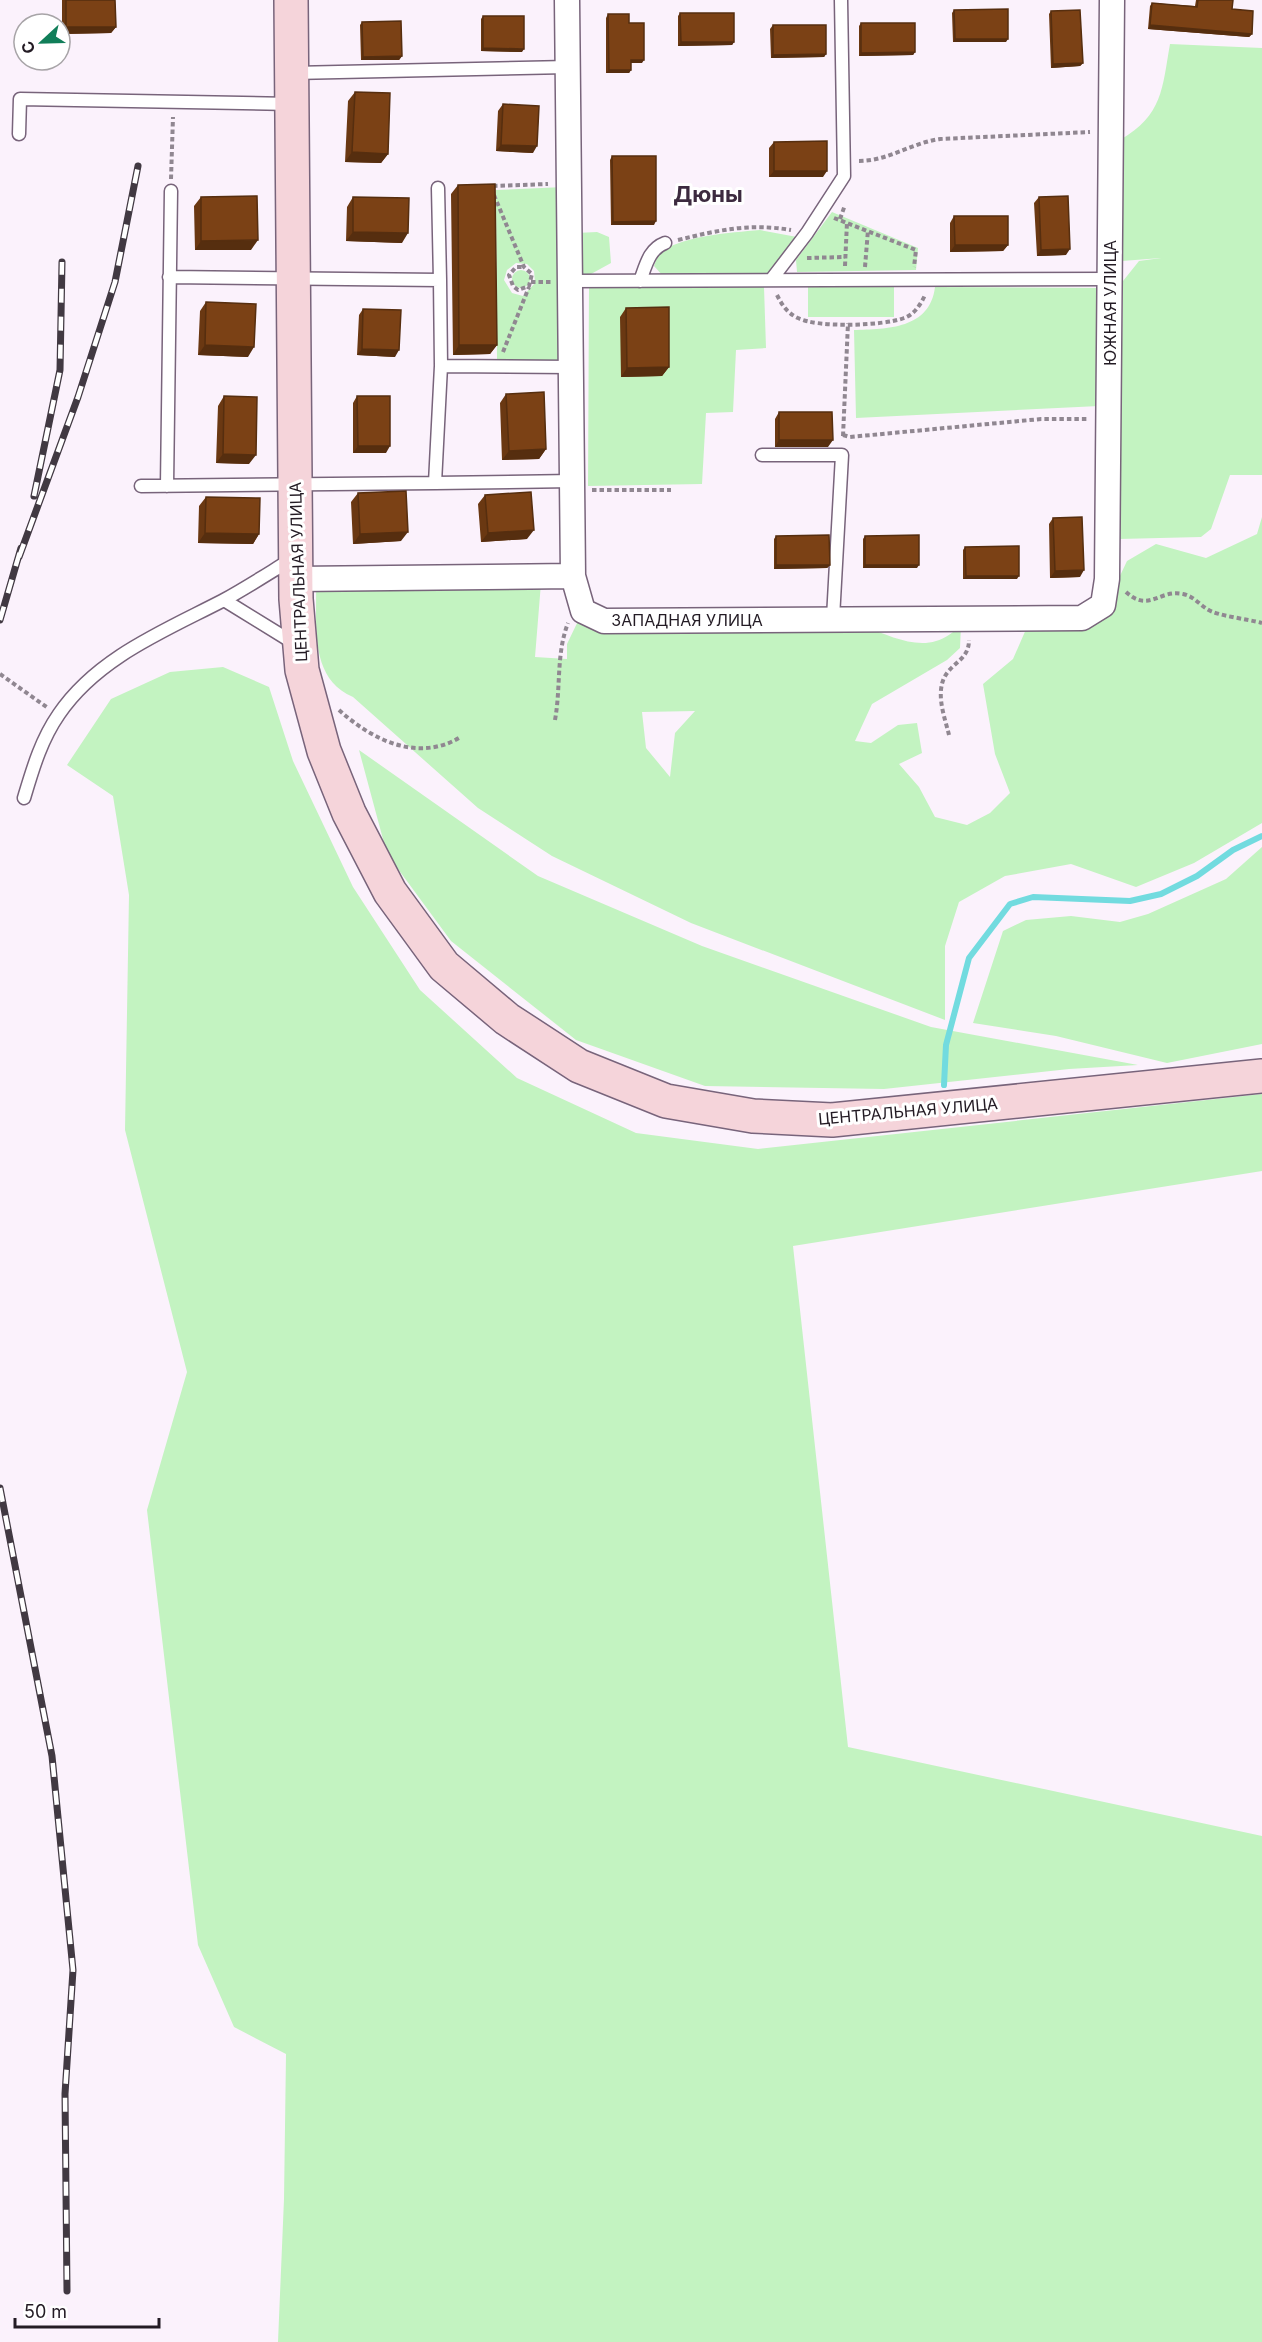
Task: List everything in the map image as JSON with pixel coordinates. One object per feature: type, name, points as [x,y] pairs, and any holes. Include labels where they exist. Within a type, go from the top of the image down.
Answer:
[{"type":"main road","name":"ЦЕНТРАЛЬНАЯ УЛИЦА","points":[[291,0],[298,646],[308,696],[324,751],[349,813],[390,892],[444,966],[507,1019],[579,1066],[666,1101],[753,1116],[832,1120],[1262,1076]]},
{"type":"street","name":"ЗАПАДНАЯ УЛИЦА","points":[[567,0],[573,576],[583,610],[604,621],[1082,618],[1103,601]]},
{"type":"street","name":"ЮЖНАЯ УЛИЦА","points":[[1103,601],[1107,579],[1112,0]]},
{"type":"street","points":[[296,568],[573,576]]},
{"type":"lane","points":[[771,280],[807,233],[844,176],[841,0]]},
{"type":"lane","points":[[19,134],[20,99],[174,101],[292,88],[568,67]]},
{"type":"lane","points":[[435,483],[441,366],[438,188]]},
{"type":"lane","points":[[168,486],[171,191]]},
{"type":"lane","points":[[640,281],[651,253],[657,246],[665,243]]},
{"type":"lane","points":[[169,277],[440,280]]},
{"type":"lane","points":[[570,281],[1111,279]]},
{"type":"lane","points":[[441,366],[572,367]]},
{"type":"lane","points":[[762,455],[842,455],[833,618]]},
{"type":"lane","points":[[141,486],[435,483],[573,485]]},
{"type":"lane","points":[[24,798],[37,754],[59,714],[75,694],[115,661],[157,634],[224,600],[296,568]]},
{"type":"lane","points":[[224,600],[298,646]]},
{"type":"path","points":[[171,191],[174,101]]},
{"type":"path","points":[[844,162],[876,161],[922,141],[1004,134],[1074,134],[1112,129]]},
{"type":"path","points":[[503,366],[506,342],[530,286],[532,274],[524,267],[490,186],[569,183]]},
{"type":"path","points":[[829,225],[835,217],[841,218],[916,250],[912,280]]},
{"type":"path","points":[[845,280],[848,222]]},
{"type":"path","points":[[665,243],[721,229],[760,225],[807,233]]},
{"type":"path","points":[[864,280],[868,230]]},
{"type":"path","points":[[811,250],[805,258],[845,257]]},
{"type":"path","points":[[524,267],[519,266],[512,270],[509,280],[518,290],[530,286]]},
{"type":"path","points":[[771,280],[785,309],[796,318],[810,323],[886,323],[906,318],[920,306],[926,294],[927,280]]},
{"type":"path","points":[[842,455],[848,323]]},
{"type":"path","points":[[843,435],[850,437],[1041,419],[1109,418]]},
{"type":"path","points":[[573,485],[671,490]]},
{"type":"path","points":[[1103,601],[1122,589],[1135,600],[1150,602],[1168,593],[1184,594],[1200,602],[1208,610],[1262,623]]},
{"type":"path","points":[[949,735],[942,707],[944,677],[968,652],[967,618]]},
{"type":"path","points":[[555,720],[561,672],[559,651]]},
{"type":"path","points":[[0,674],[59,714]]},
{"type":"path","points":[[334,705],[348,719],[398,747],[419,748],[452,742],[459,738]]},
{"type":"green space","points":[[1170,44],[1262,48],[1262,475],[1230,475],[1211,529],[1201,537],[1119,539],[1123,281],[1139,261],[1161,258],[1122,261],[1120,140],[1134,131],[1153,111],[1162,88]]},
{"type":"green space","points":[[564,187],[566,361],[497,361],[496,190]],"holes":[[[516,263],[527,264],[534,271],[535,283],[523,296],[512,293],[504,280],[507,270]]]},
{"type":"green space","points":[[832,212],[918,248],[916,270],[797,272],[796,260]]},
{"type":"green space","points":[[760,230],[797,237],[769,276],[663,276],[654,266],[659,252],[670,246],[695,238]]},
{"type":"green space","points":[[597,232],[609,237],[611,263],[591,274],[577,276],[576,233]]},
{"type":"green space","points":[[521,270],[527,273],[530,279],[527,285],[521,288],[515,285],[512,279],[515,273]]},
{"type":"green space","points":[[808,285],[894,285],[894,317],[808,317]]},
{"type":"green space","points":[[764,287],[766,348],[736,350],[733,412],[706,413],[702,484],[588,486],[589,288]]},
{"type":"green space","points":[[935,287],[1101,288],[1099,406],[856,418],[854,330],[893,327],[916,319],[931,301]]},
{"type":"green space","points":[[1262,517],[1262,823],[1194,863],[1136,887],[1071,864],[1005,876],[959,902],[945,946],[945,1020],[691,923],[552,856],[478,808],[353,697],[339,688],[329,677],[322,664],[318,649],[316,586],[541,583],[535,657],[567,659],[567,644],[580,617],[866,627],[901,640],[919,643],[939,640],[961,626],[960,648],[947,660],[872,704],[855,741],[871,743],[898,725],[917,723],[922,753],[899,764],[919,787],[935,817],[967,825],[990,813],[1010,793],[995,754],[983,684],[1013,659],[1027,627],[1084,627],[1118,580],[1127,561],[1156,544],[1206,558],[1257,534]],"holes":[[[695,711],[675,733],[670,777],[646,748],[642,712]]]},
{"type":"green space","points":[[223,667],[269,687],[293,761],[353,887],[420,990],[517,1078],[636,1133],[758,1149],[1262,1094],[1262,1171],[793,1246],[848,1747],[1262,1836],[1262,2342],[278,2342],[284,2199],[286,2054],[234,2027],[198,1945],[147,1510],[187,1372],[125,1130],[129,895],[113,796],[67,765],[111,699],[170,672]]},
{"type":"green space","points":[[359,750],[538,876],[702,946],[931,1027],[1138,1065],[1069,1069],[884,1089],[705,1086],[576,1040],[451,941],[387,854]]},
{"type":"green space","points":[[1262,847],[1262,1044],[1167,1063],[1056,1036],[973,1023],[1003,931],[1026,920],[1071,916],[1120,922],[1148,914],[1226,879]]},
{"type":"building","points":[[66,0],[115,0],[116,27],[72,27],[72,12],[66,12]]},
{"type":"building","points":[[1198,0],[1233,0],[1232,9],[1253,11],[1252,34],[1150,25],[1152,3],[1197,7]]},
{"type":"building","points":[[1008,9],[1008,39],[955,39],[954,10]]},
{"type":"building","points":[[1080,10],[1083,63],[1053,64],[1051,11]]},
{"type":"building","points":[[680,13],[734,13],[734,42],[681,42]]},
{"type":"building","points":[[608,14],[629,14],[629,23],[644,23],[644,60],[631,60],[631,70],[609,70]]},
{"type":"building","points":[[483,16],[524,16],[524,49],[483,48]]},
{"type":"building","points":[[401,21],[402,56],[363,57],[362,22]]},
{"type":"building","points":[[861,23],[915,23],[915,52],[861,53]]},
{"type":"building","points":[[773,25],[826,25],[826,54],[773,55]]},
{"type":"building","points":[[355,92],[390,93],[388,154],[352,152]]},
{"type":"building","points":[[503,104],[539,106],[537,146],[501,145]]},
{"type":"building","points":[[827,141],[827,171],[774,171],[774,142]]},
{"type":"building","points":[[612,156],[656,156],[656,221],[613,222]]},
{"type":"building","points":[[495,184],[497,345],[459,345],[458,185]]},
{"type":"building","points":[[257,196],[258,240],[201,241],[201,197]]},
{"type":"building","points":[[1068,196],[1070,249],[1041,250],[1039,197]]},
{"type":"building","points":[[353,197],[409,198],[408,233],[353,232]]},
{"type":"building","points":[[954,216],[1008,216],[1008,245],[955,245]]},
{"type":"building","points":[[206,302],[256,304],[254,347],[205,345]]},
{"type":"building","points":[[669,307],[669,367],[627,368],[626,308]]},
{"type":"building","points":[[363,309],[401,310],[399,350],[362,349]]},
{"type":"building","points":[[544,392],[546,449],[509,451],[506,394]]},
{"type":"building","points":[[224,396],[257,397],[256,455],[223,454]]},
{"type":"building","points":[[357,396],[390,396],[390,446],[358,446]]},
{"type":"building","points":[[779,412],[832,412],[833,440],[779,440]]},
{"type":"building","points":[[406,491],[408,532],[360,534],[358,493]]},
{"type":"building","points":[[531,492],[534,530],[488,533],[485,495]]},
{"type":"building","points":[[206,497],[260,498],[259,534],[205,533]]},
{"type":"building","points":[[1082,517],[1084,570],[1055,571],[1053,518]]},
{"type":"building","points":[[829,535],[830,565],[776,565],[776,536]]},
{"type":"building","points":[[919,535],[919,565],[865,565],[865,536]]},
{"type":"building","points":[[1019,546],[1019,576],[966,576],[965,547]]},
{"type":"waterway","points":[[944,1085],[946,1045],[969,958],[1010,904],[1033,897],[1130,901],[1161,894],[1197,876],[1233,850],[1262,836]]},
{"type":"railway","points":[[19,557],[78,397],[115,282],[138,166]]},
{"type":"railway","points":[[34,496],[60,370],[62,262]]},
{"type":"railway","points":[[0,620],[21,548]]},
{"type":"railway","points":[[0,1488],[52,1756],[73,1970],[65,2094],[67,2291]]},
{"type":"district","name":"Дюны","points":[[708,194]]}]
